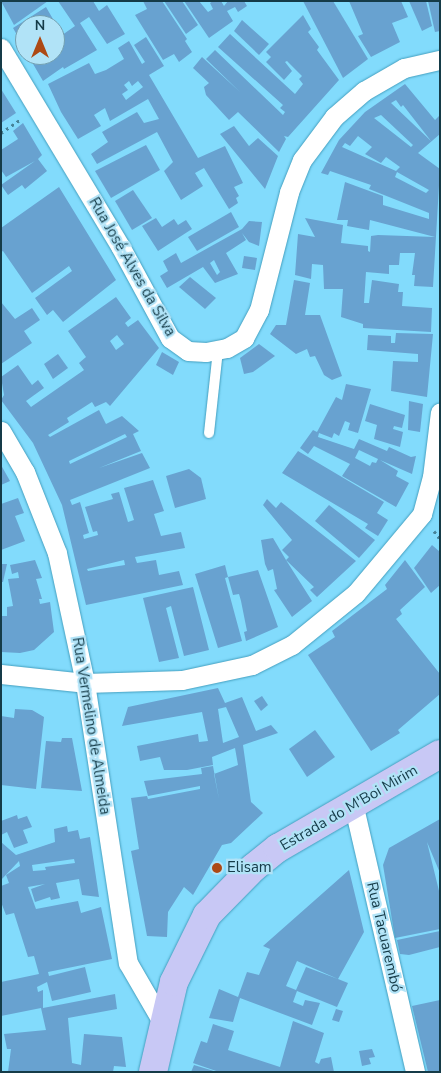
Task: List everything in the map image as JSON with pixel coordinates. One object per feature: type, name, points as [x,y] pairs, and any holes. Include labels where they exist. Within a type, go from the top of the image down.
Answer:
[{"type":"main road","name":"Estrada do M'Boi Mirim","points":[[152,1072],[174,982],[207,915],[278,848],[440,754]]},
{"type":"street","name":"Rua José Alves da Silva","points":[[1,48],[120,246],[170,338],[188,351],[218,350],[244,338],[259,310],[289,192],[302,160],[334,117],[364,90],[404,68],[440,60]]},
{"type":"street","points":[[1,674],[85,683],[182,680],[216,675],[252,665],[314,629],[356,593],[422,514],[432,477],[440,412]]},
{"type":"street","name":"Rua Vermelino de Almeida","points":[[1,431],[25,472],[57,553],[85,683],[128,962],[164,1025]]},
{"type":"street","name":"Rua Tacuarembó","points":[[353,803],[416,1072]]},
{"type":"lane","points":[[209,433],[218,350]]},
{"type":"building","points":[[1,1],[48,1],[28,15],[15,15],[14,25]]},
{"type":"building","points":[[58,1],[93,1],[99,11],[107,5],[125,34],[107,44],[89,17],[80,23],[97,50],[64,69],[63,67],[43,81],[34,65],[65,65],[65,33],[75,26]]},
{"type":"building","points":[[143,1],[162,1],[187,39],[185,41],[192,52],[179,62],[174,54],[163,60],[135,15],[147,9]]},
{"type":"building","points":[[164,1],[182,1],[198,25],[186,34]]},
{"type":"building","points":[[184,1],[199,1],[208,12],[213,9],[210,3],[213,1],[221,1],[224,6],[228,1],[244,1],[247,6],[238,12],[235,7],[227,11],[233,21],[209,38]]},
{"type":"building","points":[[303,1],[333,1],[368,59],[343,78]]},
{"type":"building","points":[[349,1],[401,1],[408,17],[392,23],[400,42],[371,57],[358,36],[363,34]]},
{"type":"building","points":[[409,1],[426,1],[432,26],[422,31]]},
{"type":"building","points":[[428,1],[440,1],[440,31],[435,32]]},
{"type":"building","points":[[46,7],[51,15],[33,15]]},
{"type":"building","points":[[303,15],[311,29],[308,32],[319,47],[317,50],[339,80],[288,137],[284,136],[286,139],[279,152],[238,112],[229,120],[206,95],[204,87],[209,83],[193,68],[202,57],[240,92],[206,59],[215,50],[283,115],[285,112],[280,108],[283,105],[218,47],[230,34],[295,94],[303,84],[299,79],[302,76],[287,61],[285,62],[292,71],[284,80],[266,62],[271,57],[266,52]]},
{"type":"building","points":[[242,20],[269,44],[259,55],[234,31]]},
{"type":"building","points":[[146,37],[164,66],[149,75],[198,158],[225,146],[243,183],[234,187],[239,196],[236,198],[238,203],[229,209],[204,168],[195,173],[203,186],[181,200],[164,171],[173,162],[157,132],[97,164],[91,154],[108,142],[102,132],[137,112],[144,123],[159,119],[148,99],[110,121],[105,108],[94,115],[101,126],[78,139],[61,112],[48,84],[89,63],[95,74],[106,70],[124,59],[118,48],[129,41],[142,64],[145,62],[134,45]],"holes":[[[129,81],[132,86],[138,81],[143,87],[126,100],[122,94],[128,90],[124,85]]]},
{"type":"building","points":[[405,84],[435,120],[440,115],[440,134],[418,153],[440,169],[433,287],[414,286],[415,275],[412,275],[415,253],[400,253],[399,265],[389,265],[389,274],[366,272],[364,303],[369,303],[372,280],[399,284],[398,292],[403,292],[402,306],[432,308],[431,332],[363,328],[363,324],[341,317],[343,289],[324,289],[323,265],[312,264],[311,279],[295,275],[298,234],[315,237],[305,218],[343,225],[341,243],[368,246],[368,251],[370,252],[371,236],[435,237],[370,220],[369,230],[347,226],[348,220],[337,220],[345,182],[383,196],[383,205],[429,219],[429,213],[369,189],[371,185],[330,171],[328,175],[321,173],[339,140],[365,112]],"holes":[[[396,100],[401,107],[403,105],[431,141],[391,103]],[[381,115],[413,145],[411,147],[374,118]],[[358,136],[372,147],[365,154],[381,163],[386,157],[400,167],[396,171],[342,147],[345,143],[350,146]],[[397,172],[429,190],[426,193],[395,177]]]},
{"type":"building","points":[[1,89],[16,113],[1,123]]},
{"type":"building","points":[[23,123],[42,155],[38,159],[47,171],[25,189],[22,185],[8,195],[1,185],[35,161],[6,177],[1,170],[1,150],[18,139],[13,131]]},
{"type":"building","points":[[234,126],[249,146],[258,138],[278,156],[265,189],[220,134]]},
{"type":"building","points":[[146,145],[160,170],[111,198],[95,171]]},
{"type":"building","points":[[59,187],[116,280],[63,322],[53,310],[47,315],[35,298],[72,271],[69,266],[32,293],[3,251],[1,252],[1,228]]},
{"type":"building","points":[[133,190],[152,218],[132,230],[115,201]]},
{"type":"building","points":[[231,212],[239,227],[197,251],[188,237]]},
{"type":"building","points":[[156,218],[162,227],[174,219],[178,225],[186,220],[192,229],[158,251],[142,226]]},
{"type":"building","points":[[249,221],[262,222],[259,246],[249,242],[242,233],[246,240],[226,253],[238,274],[215,283],[203,267],[167,288],[160,276],[168,271],[163,261],[176,253],[181,263],[242,229]],"holes":[[[214,260],[220,272],[217,275],[210,263]]]},
{"type":"building","points":[[244,256],[257,258],[255,270],[242,268]]},
{"type":"building","points":[[190,277],[216,298],[205,309],[179,287]]},
{"type":"building","points":[[294,280],[310,283],[305,315],[320,315],[342,376],[332,380],[324,375],[315,356],[310,357],[307,349],[296,354],[270,334],[276,325],[286,325]]},
{"type":"building","points":[[116,297],[131,318],[125,323],[128,327],[138,320],[159,348],[110,406],[106,402],[95,407],[92,402],[67,418],[69,422],[48,435],[50,437],[99,410],[106,424],[122,416],[139,431],[133,434],[141,451],[99,468],[142,453],[150,468],[70,500],[72,505],[80,502],[89,533],[83,535],[84,539],[98,535],[97,531],[93,532],[85,507],[113,499],[111,494],[119,492],[128,522],[134,520],[124,488],[153,480],[164,511],[154,514],[161,536],[181,532],[185,548],[135,557],[137,563],[156,560],[159,575],[179,571],[183,585],[86,605],[62,505],[33,443],[1,400],[4,395],[1,377],[18,365],[32,385],[38,380],[44,388],[26,401],[31,407],[84,370],[79,363],[86,357],[68,331]],"holes":[[[117,335],[124,344],[116,350],[110,341]],[[125,434],[127,437],[70,464],[69,461]],[[124,560],[125,565],[88,571],[87,569]]]},
{"type":"building","points":[[1,302],[15,319],[32,308],[40,320],[24,331],[32,343],[1,364]]},
{"type":"building","points":[[396,333],[433,334],[427,397],[391,391],[393,361],[418,362],[418,354],[367,350],[368,335],[391,336],[391,343],[395,343]]},
{"type":"building","points":[[259,344],[275,356],[253,372],[244,374],[240,358]]},
{"type":"building","points":[[162,352],[179,362],[173,375],[156,365]]},
{"type":"building","points":[[58,354],[68,368],[53,379],[44,364]]},
{"type":"building","points":[[346,384],[371,389],[358,433],[348,430],[350,423],[345,421],[339,436],[334,433],[332,438],[319,433],[318,437],[354,449],[359,439],[387,451],[389,447],[411,457],[416,456],[412,474],[380,460],[398,471],[396,476],[409,483],[396,507],[342,476],[350,464],[314,446],[308,454],[300,448],[313,430],[317,432],[336,397],[342,400]],"holes":[[[359,450],[378,459],[376,463],[372,462],[370,466],[355,458]]]},
{"type":"building","points":[[409,401],[423,404],[420,432],[408,430]]},
{"type":"building","points":[[370,404],[405,415],[402,428],[394,426],[393,429],[403,432],[400,447],[374,439],[377,425],[365,421]]},
{"type":"building","points":[[298,451],[384,502],[377,513],[388,520],[378,536],[365,528],[368,524],[282,473]]},
{"type":"building","points":[[1,465],[10,481],[1,485]]},
{"type":"building","points":[[189,469],[201,478],[206,499],[175,508],[166,476]]},
{"type":"building","points":[[18,498],[24,513],[15,516],[25,541],[1,550],[1,504]]},
{"type":"building","points":[[267,499],[276,508],[281,502],[356,561],[317,597],[310,590],[314,587],[286,560],[289,557],[282,550],[292,540],[263,505]]},
{"type":"building","points":[[329,505],[375,540],[359,558],[315,521]]},
{"type":"building","points":[[273,538],[312,601],[292,617],[274,590],[277,589],[273,569],[268,571],[265,564],[261,540]]},
{"type":"building","points":[[432,545],[440,552],[440,585],[431,593],[414,568]]},
{"type":"building","points":[[35,560],[42,578],[36,579],[42,599],[39,599],[40,604],[50,602],[54,632],[34,650],[20,653],[1,652],[2,616],[7,616],[7,607],[13,606],[8,579],[19,578],[18,572],[12,574],[10,565]]},
{"type":"building","points":[[405,560],[425,587],[400,610],[402,614],[396,619],[440,674],[440,694],[398,730],[400,733],[371,751],[308,655],[335,637],[332,631],[387,589],[385,585]]},
{"type":"building","points":[[1,564],[7,564],[3,582],[1,582]]},
{"type":"building","points":[[225,565],[228,577],[225,578],[242,641],[218,648],[195,574]]},
{"type":"building","points":[[258,570],[278,627],[246,641],[244,632],[247,631],[241,601],[239,594],[233,595],[228,577]]},
{"type":"building","points":[[193,587],[209,650],[184,656],[171,606],[166,608],[179,658],[159,662],[143,598]]},
{"type":"building","points":[[218,688],[225,703],[242,697],[256,731],[271,725],[278,733],[243,745],[251,802],[263,813],[231,843],[222,845],[193,895],[184,887],[168,912],[167,937],[147,936],[131,851],[139,849],[131,798],[147,796],[148,799],[200,789],[200,786],[148,796],[144,781],[202,774],[201,768],[213,766],[214,774],[238,765],[235,748],[212,757],[213,765],[187,770],[164,770],[160,757],[140,761],[137,746],[198,734],[199,742],[208,741],[202,712],[122,726],[128,707]],"holes":[[[226,707],[239,737],[223,743],[218,709]]]},
{"type":"building","points":[[262,696],[268,705],[261,711],[254,701]]},
{"type":"building","points":[[15,709],[32,710],[44,717],[36,789],[1,785],[1,716],[14,718]]},
{"type":"building","points":[[315,730],[335,757],[307,777],[289,749]]},
{"type":"building","points":[[62,738],[72,738],[82,791],[41,788],[46,741],[61,742]]},
{"type":"building","points":[[17,815],[18,819],[27,816],[32,827],[23,830],[28,843],[14,848],[7,832],[1,835],[1,821]]},
{"type":"building","points":[[440,819],[440,873],[427,842],[440,895],[440,929],[395,938],[383,865],[389,848]]},
{"type":"building","points":[[67,826],[68,832],[78,830],[80,839],[90,837],[99,897],[82,895],[79,879],[56,883],[60,898],[51,900],[50,897],[35,902],[31,889],[45,884],[28,887],[36,909],[78,901],[81,913],[101,907],[112,959],[48,972],[49,976],[85,967],[91,992],[52,1001],[47,982],[37,987],[38,992],[43,990],[43,1008],[115,994],[117,1009],[68,1018],[72,1063],[81,1065],[84,1034],[122,1037],[126,1067],[114,1066],[113,1072],[8,1072],[11,1049],[7,1049],[4,1034],[46,1030],[41,1008],[1,1016],[1,982],[39,974],[34,956],[28,957],[14,913],[6,915],[1,902],[1,886],[9,883],[6,875],[20,866],[19,861],[1,880],[1,842],[16,855],[55,842],[54,829]],"holes":[[[74,859],[75,863],[45,867],[46,870],[33,871],[32,865]]]},
{"type":"building","points":[[349,870],[364,932],[338,979],[348,983],[337,1007],[297,991],[293,1002],[303,1006],[305,1000],[320,1003],[312,1025],[240,998],[233,1022],[209,1018],[219,989],[238,997],[247,972],[259,975],[270,949],[263,946]],"holes":[[[297,961],[338,979],[306,967],[296,990],[286,986]]]},
{"type":"building","points":[[440,931],[440,947],[409,955],[400,954],[397,940]]},
{"type":"building","points":[[440,1000],[440,1072],[428,1072],[412,1006]]},
{"type":"building","points":[[336,1009],[343,1011],[339,1022],[332,1020]]},
{"type":"building","points":[[293,1021],[324,1033],[315,1062],[319,1064],[321,1059],[331,1057],[334,1072],[219,1072],[193,1063],[201,1041],[207,1043],[213,1024],[234,1031],[228,1050],[280,1067]]},
{"type":"building","points":[[372,1049],[375,1057],[369,1058],[371,1064],[362,1066],[359,1051]]},
{"type":"building","points":[[194,1065],[214,1071],[214,1072],[191,1072]]},
{"type":"place","name":"Elisam","points":[[217,868]]}]
